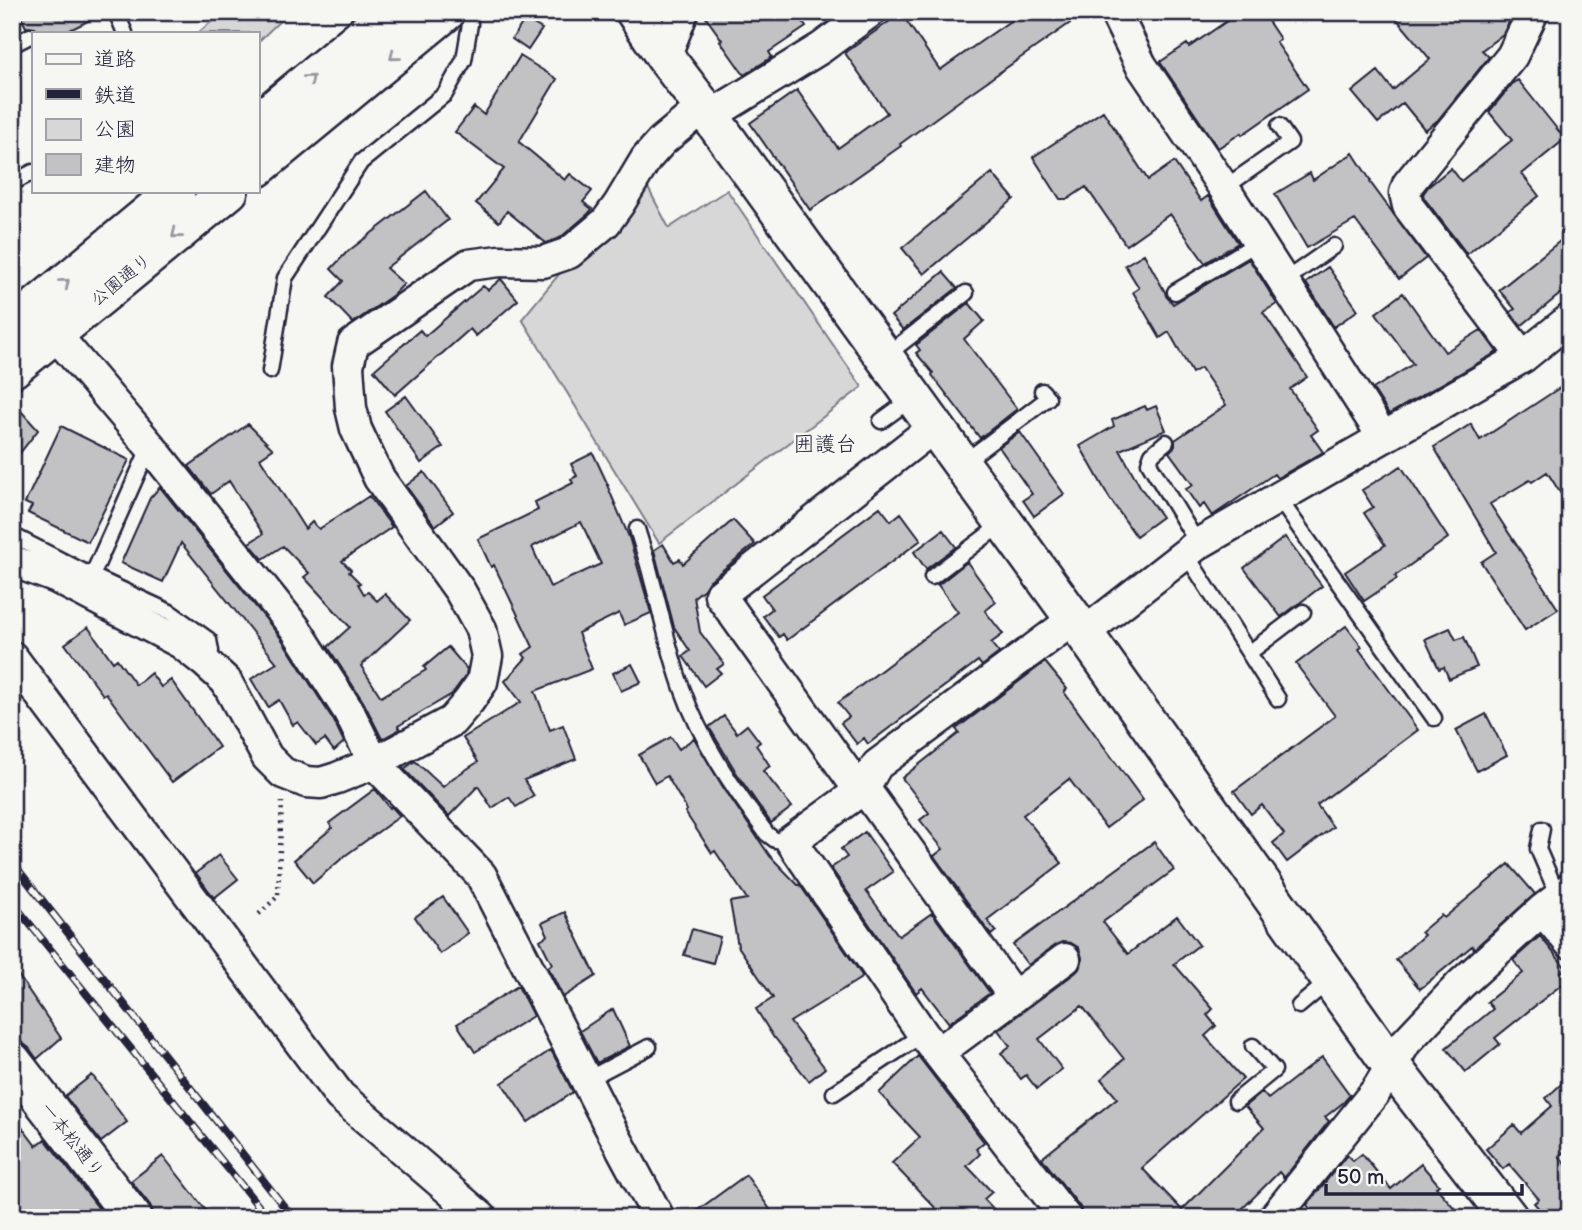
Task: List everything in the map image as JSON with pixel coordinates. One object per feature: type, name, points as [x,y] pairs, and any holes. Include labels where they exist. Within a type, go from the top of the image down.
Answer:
[{"type":"street","points":[[259,121],[391,12]]},
{"type":"street","points":[[259,166],[446,12]]},
{"type":"street","points":[[635,12],[1079,626],[1391,1065],[1508,1218]]},
{"type":"street","points":[[665,57],[683,12]]},
{"type":"street","points":[[12,561],[57,578],[181,643],[226,681],[267,757],[284,774],[306,782],[321,783],[374,763],[452,721],[482,682],[487,656],[481,629],[460,591],[379,478],[356,429],[351,408],[348,366],[354,344],[468,265],[499,261],[543,262],[569,253],[606,222],[646,159],[662,141],[707,112],[821,48],[870,12]]},
{"type":"street","points":[[1115,12],[1141,65],[1224,188],[1383,437]]},
{"type":"street","points":[[1523,357],[1408,206],[1405,193],[1408,184],[1513,56],[1533,12]]},
{"type":"street","name":"公園通り","points":[[12,327],[175,192]]},
{"type":"street","name":"公園通り","points":[[12,369],[228,192]]},
{"type":"street","points":[[1066,1218],[930,1043],[791,841],[862,789],[877,765],[1192,549],[1523,357],[1569,320]]},
{"type":"street","points":[[55,334],[150,446],[295,628],[349,712],[374,763],[481,875],[659,1218]]},
{"type":"street","points":[[934,426],[720,595],[1014,997]]},
{"type":"street","points":[[12,657],[340,1096],[482,1218]]},
{"type":"street","points":[[1274,1218],[1376,1091],[1406,1042],[1461,984],[1557,897],[1570,943]]},
{"type":"street","points":[[930,1043],[1014,997],[1065,959]]},
{"type":"street","name":"一本松通り","points":[[12,1062],[133,1218]]},
{"type":"lane","points":[[116,12],[125,32]]},
{"type":"lane","points":[[270,371],[285,278],[361,163],[445,94],[464,61],[470,12]]},
{"type":"lane","points":[[12,45],[30,36]]},
{"type":"lane","points":[[1224,188],[1290,142],[1279,126]]},
{"type":"lane","points":[[12,183],[32,173]]},
{"type":"lane","points":[[1175,292],[1259,242]]},
{"type":"lane","points":[[1284,281],[1334,246]]},
{"type":"lane","points":[[884,357],[966,293]]},
{"type":"lane","points":[[962,464],[1048,398],[1042,391]]},
{"type":"lane","points":[[881,421],[914,397]]},
{"type":"lane","points":[[1166,442],[1152,454],[1149,463],[1248,653],[1278,699]]},
{"type":"lane","points":[[92,576],[150,446]]},
{"type":"lane","points":[[1279,499],[1434,718]]},
{"type":"lane","points":[[932,577],[1004,522]]},
{"type":"lane","points":[[637,528],[670,652],[682,690],[698,725],[730,783],[767,834],[775,840],[791,841]]},
{"type":"lane","points":[[12,535],[170,612],[209,640],[211,651],[205,662]]},
{"type":"lane","points":[[1248,653],[1303,612]]},
{"type":"lane","points":[[1542,829],[1538,849],[1557,897]]},
{"type":"lane","points":[[1299,1006],[1330,980]]},
{"type":"lane","points":[[834,1093],[930,1043]]},
{"type":"lane","points":[[1236,1101],[1274,1070],[1253,1046]]},
{"type":"lane","points":[[586,1080],[649,1047]]},
{"type":"path","points":[[259,914],[278,896],[284,774]]},
{"type":"green space","points":[[223,12],[289,12],[259,41],[259,32],[199,32]]},
{"type":"green space","points":[[646,184],[669,228],[727,190],[862,387],[659,543],[522,319],[560,273],[578,266]]},
{"type":"building","points":[[18,12],[106,12],[66,32],[38,32],[35,28],[26,27]]},
{"type":"building","points":[[702,12],[795,12],[806,27],[769,52],[772,57],[744,75]]},
{"type":"building","points":[[1023,12],[1086,12],[810,210],[750,123],[797,90],[838,148],[887,113],[845,53],[901,13],[940,70]]},
{"type":"building","points":[[1240,12],[1262,12],[1280,39],[1276,42],[1308,89],[1242,135],[1241,133],[1218,148],[1160,62],[1187,44],[1189,47]]},
{"type":"building","points":[[1391,12],[1501,12],[1509,22],[1503,34],[1482,50],[1489,57],[1438,120],[1425,130],[1403,103],[1378,123],[1352,92],[1378,71],[1393,90],[1430,59]]},
{"type":"building","points":[[525,19],[542,29],[528,50],[512,39]]},
{"type":"building","points":[[520,56],[557,79],[519,142],[565,180],[570,174],[592,191],[583,202],[592,209],[588,214],[560,238],[546,243],[507,211],[499,222],[476,203],[504,169],[455,132],[474,107],[484,115]]},
{"type":"building","points":[[1518,80],[1565,139],[1522,174],[1539,196],[1467,254],[1423,194],[1451,168],[1461,181],[1512,140],[1489,112]]},
{"type":"building","points":[[1103,111],[1148,180],[1174,162],[1201,201],[1208,196],[1238,243],[1205,263],[1170,214],[1126,245],[1086,187],[1068,199],[1060,199],[1033,157]]},
{"type":"building","points":[[1353,153],[1370,182],[1426,258],[1399,279],[1355,220],[1307,248],[1275,194],[1310,173],[1313,180]]},
{"type":"building","points":[[992,173],[1014,199],[924,274],[902,248]]},
{"type":"building","points":[[426,191],[448,220],[386,268],[404,284],[353,323],[328,297],[343,281],[331,269],[346,253]]},
{"type":"building","points":[[1570,233],[1570,286],[1521,326],[1510,312],[1515,309],[1499,290]]},
{"type":"building","points":[[1144,254],[1173,304],[1249,259],[1277,304],[1263,312],[1307,377],[1290,389],[1318,430],[1311,435],[1323,452],[1277,478],[1274,474],[1212,516],[1204,504],[1199,508],[1186,489],[1193,485],[1169,452],[1175,446],[1175,440],[1226,405],[1201,368],[1192,373],[1169,332],[1160,338],[1133,292],[1139,288],[1125,265]]},
{"type":"building","points":[[1328,267],[1358,310],[1334,327],[1306,283]]},
{"type":"building","points":[[943,272],[957,288],[903,330],[891,316]]},
{"type":"building","points":[[501,279],[518,300],[476,336],[470,329],[395,395],[374,370],[420,330],[425,336],[483,286],[488,290]]},
{"type":"building","points":[[1403,293],[1445,352],[1481,330],[1497,352],[1389,414],[1373,389],[1413,364],[1376,313]]},
{"type":"building","points":[[969,303],[984,321],[964,339],[1017,409],[980,438],[916,353],[920,350],[916,345]]},
{"type":"building","points":[[1570,381],[1570,508],[1547,472],[1490,504],[1558,609],[1525,630],[1481,562],[1496,552],[1434,447],[1471,424],[1480,440]]},
{"type":"building","points":[[406,396],[443,447],[421,463],[385,411]]},
{"type":"building","points":[[12,401],[38,430],[12,463]]},
{"type":"building","points":[[1145,406],[1147,410],[1156,406],[1166,430],[1120,450],[1141,488],[1162,517],[1136,536],[1110,499],[1080,446],[1114,426],[1112,420]]},
{"type":"building","points":[[248,424],[273,449],[260,458],[305,529],[312,522],[319,529],[369,496],[392,527],[342,561],[360,583],[358,584],[364,594],[368,592],[377,601],[385,594],[410,620],[361,666],[381,697],[426,670],[424,667],[448,647],[467,669],[466,675],[452,694],[398,726],[400,729],[382,739],[364,703],[328,647],[350,627],[304,577],[309,573],[283,546],[263,559],[249,543],[263,534],[229,481],[211,494],[189,466]]},
{"type":"building","points":[[61,426],[129,460],[88,542],[28,513],[32,506],[25,503]]},
{"type":"building","points":[[1020,432],[1064,494],[1034,516],[1023,500],[1032,494],[999,447]]},
{"type":"building","points":[[593,453],[629,537],[651,613],[624,625],[619,613],[578,633],[592,669],[535,691],[550,730],[563,725],[576,759],[524,780],[534,796],[516,807],[509,797],[492,808],[478,786],[449,816],[404,769],[415,761],[443,787],[478,762],[463,738],[521,702],[505,681],[526,658],[523,654],[533,647],[494,565],[491,567],[478,539],[538,510],[535,502],[573,483],[571,479],[577,476],[571,464]],"holes":[[[581,522],[601,564],[550,587],[532,547]]]},
{"type":"building","points":[[1401,466],[1448,538],[1395,576],[1397,579],[1364,601],[1345,572],[1385,545],[1364,513],[1373,507],[1362,490]]},
{"type":"building","points":[[424,472],[453,512],[435,526],[406,486]]},
{"type":"building","points":[[160,487],[281,638],[334,721],[344,742],[334,751],[325,739],[316,745],[298,722],[293,725],[279,700],[268,707],[251,679],[277,663],[181,543],[163,582],[121,563],[150,498]]},
{"type":"building","points":[[880,507],[891,521],[901,513],[921,540],[787,640],[783,634],[779,637],[763,616],[772,609],[762,595]]},
{"type":"building","points":[[733,520],[755,544],[709,581],[694,597],[700,632],[724,664],[717,669],[721,673],[704,686],[683,656],[690,651],[674,627],[654,550],[663,544],[674,562],[680,559],[683,564]]},
{"type":"building","points":[[943,530],[956,547],[926,569],[914,552]]},
{"type":"building","points":[[1285,537],[1322,586],[1281,617],[1244,568]]},
{"type":"building","points":[[967,562],[996,602],[985,611],[1003,634],[991,643],[999,653],[982,666],[978,661],[868,744],[864,738],[857,744],[841,723],[849,717],[838,703],[958,612],[938,585]]},
{"type":"building","points":[[1346,626],[1362,647],[1359,649],[1418,730],[1317,805],[1333,827],[1287,862],[1273,843],[1284,834],[1262,805],[1251,814],[1234,791],[1335,716],[1296,664]]},
{"type":"building","points":[[88,627],[113,662],[117,659],[136,685],[151,673],[161,687],[171,680],[219,747],[172,782],[106,693],[103,695],[65,644]]},
{"type":"building","points":[[1450,628],[1456,640],[1464,637],[1477,667],[1449,679],[1444,667],[1439,669],[1425,639]]},
{"type":"building","points":[[1045,662],[1067,689],[1064,692],[1143,800],[1106,828],[1069,779],[1023,815],[1062,863],[987,920],[996,931],[991,935],[934,856],[943,849],[920,820],[929,813],[902,778],[959,733],[956,729]]},
{"type":"building","points":[[632,664],[641,682],[621,691],[613,673]]},
{"type":"building","points":[[1486,714],[1507,755],[1477,771],[1456,730]]},
{"type":"building","points":[[724,716],[737,733],[747,725],[760,742],[756,745],[770,766],[763,771],[792,807],[771,823],[709,727]]},
{"type":"building","points":[[671,737],[679,749],[694,738],[723,787],[770,856],[800,885],[863,977],[790,1022],[825,1068],[809,1081],[774,1038],[756,1009],[773,998],[738,946],[730,902],[747,899],[685,812],[687,810],[667,776],[655,783],[639,755]]},
{"type":"building","points":[[375,789],[400,816],[313,883],[294,860],[332,828],[329,823]]},
{"type":"building","points":[[865,832],[893,872],[866,891],[899,936],[932,913],[990,993],[949,1023],[922,988],[916,993],[831,868],[847,857],[841,849]]},
{"type":"building","points":[[1154,842],[1174,870],[1103,922],[1128,954],[1177,916],[1199,945],[1174,964],[1213,1009],[1207,1015],[1216,1026],[1205,1036],[1243,1079],[1142,1168],[1182,1210],[1264,1128],[1245,1106],[1262,1092],[1268,1099],[1322,1057],[1350,1095],[1325,1117],[1329,1121],[1284,1178],[1279,1172],[1233,1218],[1083,1218],[1080,1207],[1042,1158],[1117,1098],[1101,1079],[1124,1059],[1082,1006],[1039,1039],[1062,1069],[1037,1089],[1026,1075],[1021,1079],[1001,1053],[1010,1046],[998,1030],[1075,973],[1081,967],[1082,958],[1079,948],[1062,942],[1028,965],[1013,945]]},
{"type":"building","points":[[219,855],[238,879],[214,898],[196,873]]},
{"type":"building","points":[[1509,864],[1535,894],[1474,949],[1472,946],[1420,989],[1396,960],[1424,935],[1421,932],[1441,915],[1444,918]]},
{"type":"building","points":[[443,897],[468,933],[440,954],[415,917]]},
{"type":"building","points":[[565,912],[596,976],[563,997],[548,967],[552,964],[540,940],[548,935],[542,923]]},
{"type":"building","points":[[692,929],[720,937],[713,963],[684,955]]},
{"type":"building","points":[[1540,936],[1566,968],[1560,973],[1566,981],[1495,1038],[1500,1044],[1466,1072],[1446,1048],[1493,1009],[1487,1002],[1523,973],[1513,960]]},
{"type":"building","points":[[12,966],[61,1038],[37,1059],[29,1048],[12,1040]]},
{"type":"building","points":[[518,986],[533,1016],[475,1052],[457,1024]]},
{"type":"building","points":[[613,1009],[630,1046],[597,1063],[580,1031]]},
{"type":"building","points":[[551,1050],[573,1092],[528,1122],[502,1083]]},
{"type":"building","points":[[918,1056],[984,1142],[976,1149],[980,1154],[967,1166],[992,1192],[984,1199],[1002,1218],[945,1218],[892,1163],[920,1137],[879,1093]]},
{"type":"building","points":[[92,1075],[127,1122],[101,1142],[65,1096]]},
{"type":"building","points":[[1570,1076],[1570,1146],[1559,1156],[1570,1169],[1570,1218],[1547,1218],[1534,1203],[1539,1199],[1509,1164],[1503,1169],[1486,1149],[1514,1125],[1521,1133],[1552,1106],[1546,1098]]},
{"type":"building","points":[[12,1114],[36,1146],[45,1139],[106,1218],[12,1218]]},
{"type":"building","points":[[1362,1154],[1391,1189],[1421,1164],[1439,1185],[1436,1187],[1463,1218],[1317,1218],[1307,1205],[1347,1155],[1353,1161]]},
{"type":"building","points":[[163,1156],[212,1218],[157,1218],[131,1181]]},
{"type":"building","points":[[746,1175],[776,1218],[687,1218]]},
{"type":"railway","points":[[12,862],[293,1218]]},
{"type":"railway","points":[[12,902],[268,1218]]},
{"type":"district","name":"囲護台","points":[[825,444]]}]
